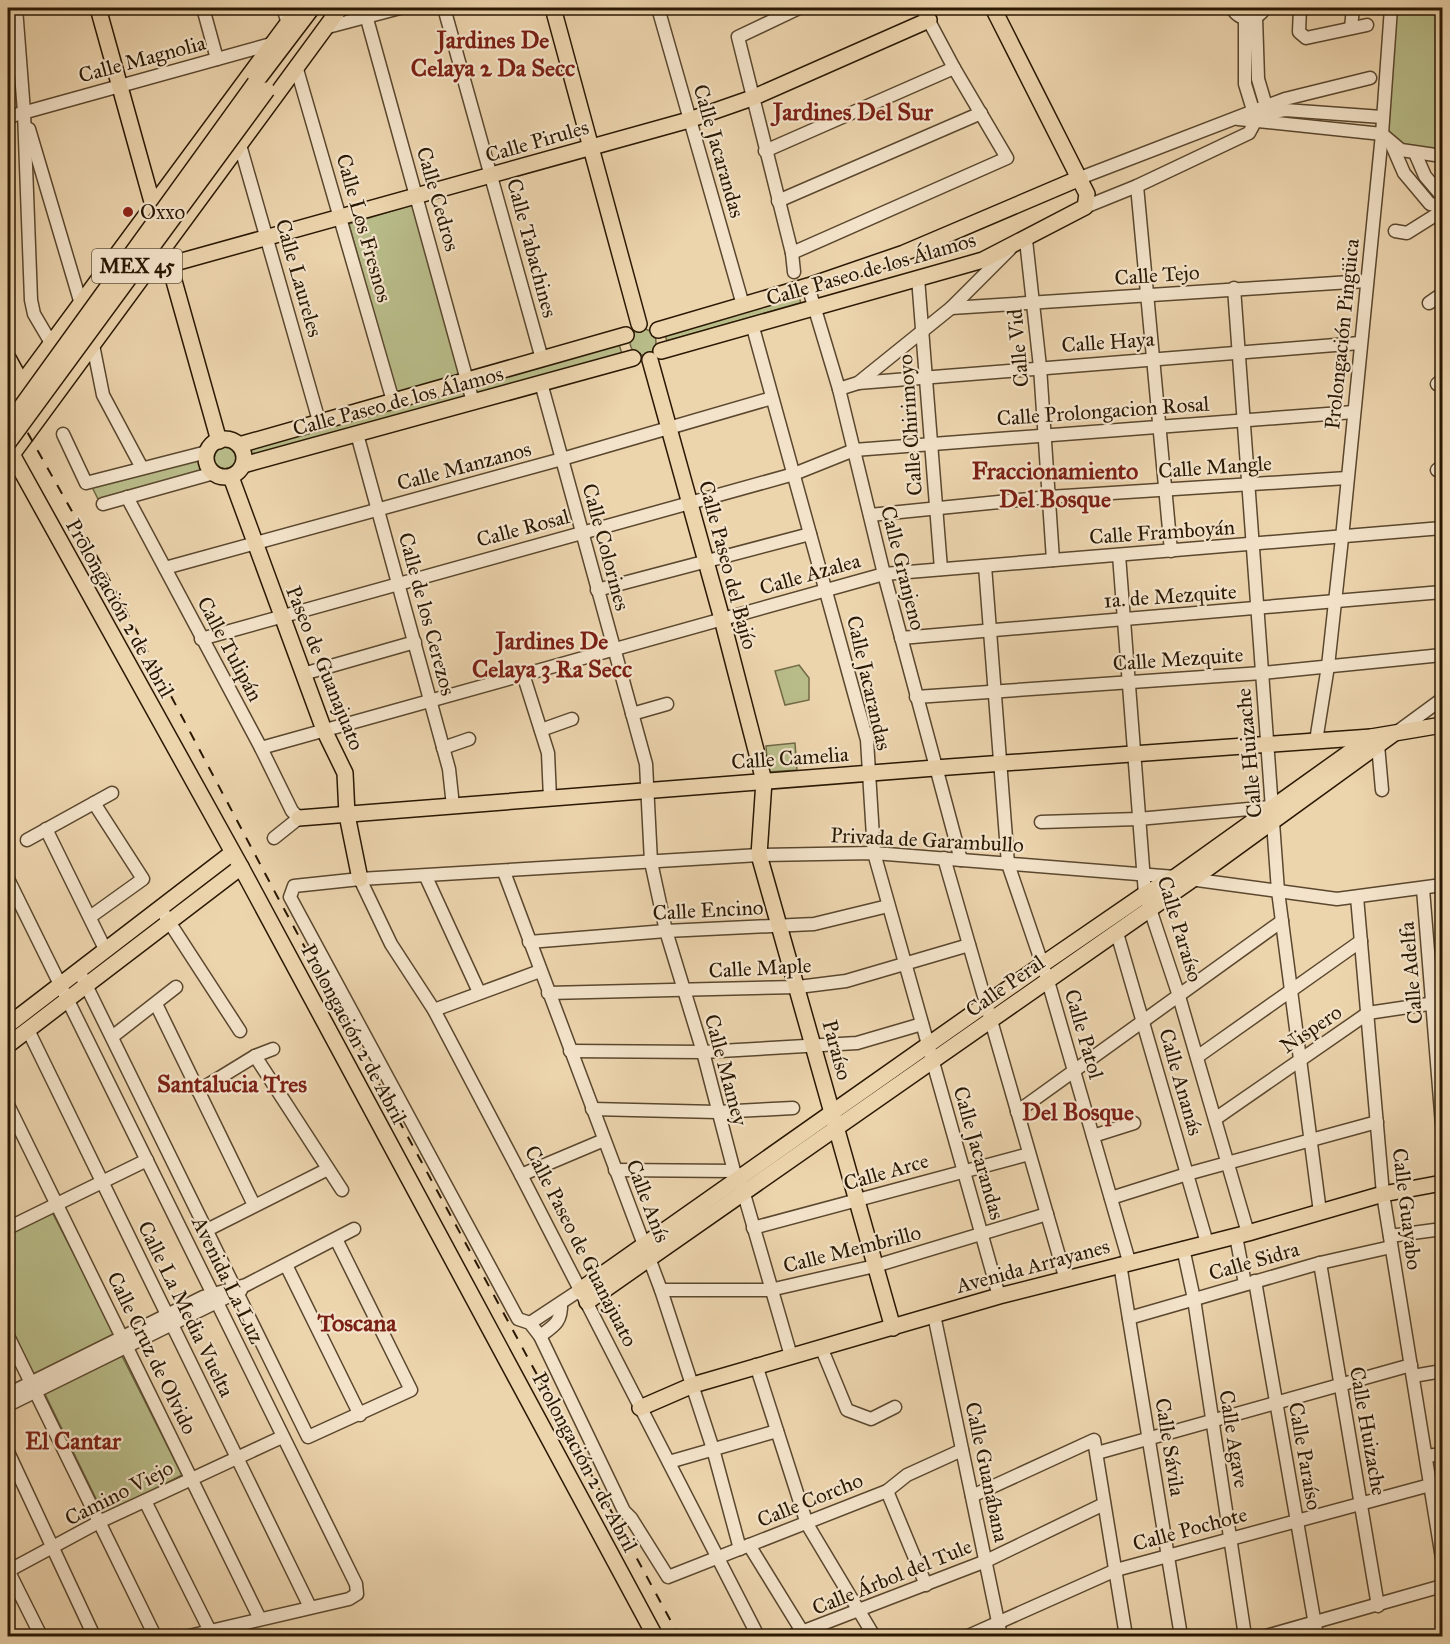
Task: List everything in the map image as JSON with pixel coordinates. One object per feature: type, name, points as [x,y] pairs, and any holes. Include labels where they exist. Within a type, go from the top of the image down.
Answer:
[{"type":"main road","points":[[98,8],[154,197],[169,265],[219,441]]},
{"type":"main road","points":[[283,56],[288,23],[299,8]]},
{"type":"main road","points":[[8,451],[40,415],[79,364],[240,145],[304,8]]},
{"type":"main road","name":"MEX 45","points":[[8,424],[283,56],[312,8]]},
{"type":"main road","name":"MEX 45","points":[[283,56],[328,8]]},
{"type":"main road","points":[[283,56],[324,28],[339,8]]},
{"type":"main road","points":[[8,402],[124,244],[154,197],[283,56],[339,8]]},
{"type":"main road","points":[[553,8],[639,324]]},
{"type":"main road","points":[[993,8],[1080,178],[1087,194],[1085,207]]},
{"type":"main road","name":"Calle Pirules","points":[[148,269],[341,218],[689,120],[752,98],[926,14]]},
{"type":"main road","name":"MEX 45","points":[[8,451],[261,86]]},
{"type":"main road","name":"Calle Paseo de los Álamos","points":[[658,330],[808,286],[904,253],[1080,178]]},
{"type":"main road","name":"Calle Paseo de los Álamos","points":[[655,356],[752,324],[983,260],[1085,207]]},
{"type":"main road","points":[[639,324],[649,324],[658,330],[663,340],[655,356],[633,358],[625,344],[626,335],[631,328],[639,324]]},
{"type":"main road","name":"Calle Paseo de los Álamos","points":[[239,445],[626,335]]},
{"type":"main road","name":"Calle Paseo del Bajío","points":[[655,356],[669,429],[764,781]]},
{"type":"main road","points":[[8,358],[40,415]]},
{"type":"main road","name":"Calle Paseo de los Álamos","points":[[243,465],[633,358]]},
{"type":"main road","points":[[230,440],[239,445],[244,454],[243,465],[231,477],[222,477],[214,473],[207,460],[207,452],[219,441],[230,440]]},
{"type":"main road","name":"Prolongación 2 de Abril","points":[[8,451],[240,867],[655,1636]]},
{"type":"main road","name":"Paseo de Guanajuato","points":[[231,477],[324,730],[345,773],[347,815],[360,879]]},
{"type":"main road","points":[[1396,732],[1443,725]]},
{"type":"main road","name":"Calle Peral","points":[[584,1296],[647,1253],[739,1181],[832,1113],[1043,964],[1145,894],[1272,813],[1374,741],[1396,732]]},
{"type":"main road","name":"Calle Camelia","points":[[299,818],[1132,753],[1316,741],[1374,741]]},
{"type":"main road","name":"Paraíso","points":[[764,781],[759,855],[798,987],[892,1328]]},
{"type":"main road","name":"Calle Peral","points":[[739,1181],[837,1130],[1193,879],[1272,813]]},
{"type":"main road","points":[[8,1045],[87,986],[232,853]]},
{"type":"main road","points":[[8,1025],[106,951],[240,867]]},
{"type":"main road","name":"Avenida Arrayanes","points":[[640,1408],[693,1385],[756,1365],[999,1296],[1066,1280],[1124,1262],[1242,1234],[1383,1194],[1443,1183]]},
{"type":"street","points":[[16,8],[24,112],[31,300],[34,314],[53,343],[60,361],[70,366],[79,364],[98,374]]},
{"type":"street","points":[[203,8],[217,58]]},
{"type":"street","points":[[283,8],[288,23]]},
{"type":"street","points":[[324,28],[365,12],[400,8]]},
{"type":"street","name":"Calle Tabachines","points":[[444,8],[542,359]]},
{"type":"street","name":"Calle Jacarandas","points":[[658,8],[743,305]]},
{"type":"street","points":[[794,272],[792,253],[738,37],[799,8]]},
{"type":"street","points":[[1232,8],[1250,18]]},
{"type":"street","points":[[1250,18],[1265,8]]},
{"type":"street","points":[[1300,8],[1299,32],[1306,39],[1366,25]]},
{"type":"street","points":[[1350,28],[1353,8]]},
{"type":"street","name":"Prolongación Pingüica","points":[[1316,741],[1328,666],[1342,538],[1366,281],[1386,139],[1382,117],[1391,8]]},
{"type":"street","name":"Calle Cedros","points":[[365,12],[473,402]]},
{"type":"street","points":[[792,253],[1007,158],[954,68],[926,14]]},
{"type":"street","points":[[1250,18],[1258,79],[1266,106]]},
{"type":"street","points":[[1250,18],[1245,84],[1255,115],[1386,139],[1415,153],[1443,156]]},
{"type":"street","name":"Calle Magnolia","points":[[8,117],[217,58],[283,56]]},
{"type":"street","name":"Calle Los Fresnos","points":[[283,56],[341,218],[393,401]]},
{"type":"street","points":[[765,151],[954,68]]},
{"type":"street","name":"Calle Paseo de los Álamos","points":[[1080,178],[1235,119],[1255,115],[1266,106],[1370,78]]},
{"type":"street","name":"Calle Paseo de los Álamos","points":[[1235,119],[1285,110],[1382,117]]},
{"type":"street","points":[[24,112],[81,304]]},
{"type":"street","points":[[778,201],[981,113]]},
{"type":"street","name":"Calle Paseo de los Álamos","points":[[1085,207],[1137,186],[1249,133],[1255,115]]},
{"type":"street","points":[[1386,139],[1404,173],[1420,179],[1442,196],[1427,221]]},
{"type":"street","name":"Calle Laureles","points":[[240,145],[319,422]]},
{"type":"street","points":[[1415,153],[1420,179],[1436,205]]},
{"type":"street","points":[[1137,186],[1171,551]]},
{"type":"street","points":[[1395,231],[1407,233],[1443,211]]},
{"type":"street","points":[[838,389],[858,383],[951,309],[1019,243]]},
{"type":"street","name":"Calle Vid","points":[[1019,243],[1034,302],[1053,560]]},
{"type":"street","points":[[124,244],[142,251],[148,269]]},
{"type":"street","name":"Calle Chirimoyo","points":[[918,278],[924,330],[925,378],[941,569]]},
{"type":"street","name":"Calle Tejo","points":[[951,309],[1234,288],[1366,281]]},
{"type":"street","name":"Calle Granjeno","points":[[808,286],[838,389],[916,697],[961,860]]},
{"type":"street","name":"Calle Huizache","points":[[1234,288],[1278,891],[1320,1212]]},
{"type":"street","points":[[1429,303],[1443,294]]},
{"type":"street","name":"Calle Jacarandas","points":[[752,324],[867,740],[874,853],[903,963],[999,1296]]},
{"type":"street","name":"Calle Haya","points":[[858,383],[1360,342]]},
{"type":"street","points":[[93,345],[103,395],[142,468]]},
{"type":"street","name":"Calle Colorines","points":[[541,383],[646,764],[648,790]]},
{"type":"street","name":"Calle Manzanos","points":[[165,568],[562,459],[772,398]]},
{"type":"street","name":"Calle Prolongacion Rosal","points":[[854,450],[1354,412]]},
{"type":"street","points":[[63,434],[86,483],[207,452]]},
{"type":"street","name":"Calle de los Cerezos","points":[[357,434],[443,748],[453,806]]},
{"type":"street","name":"Calle Rosal","points":[[201,639],[794,474],[854,450]]},
{"type":"street","points":[[103,504],[214,473]]},
{"type":"street","name":"Calle Mangle","points":[[870,515],[1049,497],[1347,478]]},
{"type":"street","name":"Calle Tulipán","points":[[127,497],[261,748],[292,811],[299,818]]},
{"type":"street","name":"Calle Framboyán","points":[[884,574],[1443,528]]},
{"type":"street","points":[[597,590],[810,534]]},
{"type":"street","name":"Calle Paraíso","points":[[1119,555],[1132,753],[1145,894],[1178,993],[1227,1163],[1276,1401],[1317,1636]]},
{"type":"street","name":"Calle Patol","points":[[985,566],[1008,864],[1048,981],[1111,1198],[1124,1262]]},
{"type":"street","name":"Calle Azalea","points":[[261,748],[884,574]]},
{"type":"street","name":"1a. de Mezquite","points":[[901,638],[1257,610],[1443,592]]},
{"type":"street","points":[[303,674],[415,642]]},
{"type":"street","name":"Calle Mezquite","points":[[916,697],[1262,673],[1443,655]]},
{"type":"street","points":[[523,674],[548,753],[550,798]]},
{"type":"street","name":"Calle Peral","points":[[1396,732],[1443,699]]},
{"type":"street","points":[[632,714],[667,704]]},
{"type":"street","points":[[541,730],[572,719]]},
{"type":"street","points":[[443,748],[469,739]]},
{"type":"street","points":[[1374,741],[1382,789]]},
{"type":"street","name":"Calle Mamey","points":[[648,790],[651,862],[666,931],[703,1052],[717,1112],[791,1356]]},
{"type":"street","points":[[27,840],[112,794]]},
{"type":"street","points":[[90,917],[143,879],[94,803]]},
{"type":"street","points":[[1041,822],[1272,813]]},
{"type":"street","points":[[273,838],[299,818]]},
{"type":"street","points":[[46,829],[106,951]]},
{"type":"street","name":"Privada de Garambullo","points":[[530,1323],[518,1319],[506,1298],[290,897],[294,886],[360,879],[426,877],[759,855],[874,853],[1175,877],[1337,899],[1443,885]]},
{"type":"street","points":[[944,858],[1066,1280]]},
{"type":"street","name":"Calle Anís","points":[[504,872],[661,1290],[744,1547],[800,1635]]},
{"type":"street","points":[[426,877],[479,992]]},
{"type":"street","name":"Avenida La Luz","points":[[8,879],[356,1584],[357,1594],[349,1599],[310,1607]]},
{"type":"street","name":"Calle Paseo de Guanajuato","points":[[360,879],[392,944],[434,1010],[521,1175],[758,1636]]},
{"type":"street","name":"Calle Adelfa","points":[[1423,889],[1438,1003],[1443,1125]]},
{"type":"street","name":"Calle Guayabo","points":[[1357,897],[1383,1194],[1443,1558]]},
{"type":"street","name":"Calle Encino","points":[[529,942],[666,931],[814,924],[888,906]]},
{"type":"street","points":[[165,916],[240,1031]]},
{"type":"street","points":[[1017,1112],[1178,993],[1282,921]]},
{"type":"street","name":"Calle Ananás","points":[[1117,933],[1207,1243]]},
{"type":"street","points":[[1197,1056],[1361,941]]},
{"type":"street","name":"Calle Maple","points":[[549,993],[683,992],[798,987],[846,981],[969,945]]},
{"type":"street","name":"Avenida La Luz","points":[[79,971],[207,1230],[240,1288],[308,1437],[360,1415]]},
{"type":"street","points":[[434,1010],[540,971]]},
{"type":"street","points":[[112,1036],[176,987]]},
{"type":"street","name":"Nispero","points":[[1215,1119],[1368,1013],[1438,1003]]},
{"type":"street","points":[[156,1004],[254,1204]]},
{"type":"street","points":[[570,1051],[703,1052],[857,1043],[922,1024]]},
{"type":"street","name":"Calle La Media Vuelta","points":[[28,1030],[310,1607]]},
{"type":"street","points":[[198,1091],[255,1056],[273,1049]]},
{"type":"street","points":[[255,1056],[342,1190]]},
{"type":"street","name":"Calle Cruz de Olvido","points":[[8,1105],[260,1619]]},
{"type":"street","points":[[592,1109],[717,1112],[793,1108]]},
{"type":"street","points":[[1111,1198],[1187,1174],[1377,1122]]},
{"type":"street","points":[[1093,1136],[1134,1123]]},
{"type":"street","points":[[521,1175],[604,1140]]},
{"type":"street","name":"Calle Arce","points":[[753,1228],[1029,1154]]},
{"type":"street","points":[[9,1224],[147,1161]]},
{"type":"street","points":[[207,1230],[254,1204],[328,1169]]},
{"type":"street","points":[[615,1170],[739,1181]]},
{"type":"street","name":"Calle Membrillo","points":[[661,1290],[770,1290],[875,1266],[1047,1214]]},
{"type":"street","name":"Calle Sidra","points":[[1129,1318],[1390,1241],[1443,1229]]},
{"type":"street","points":[[8,1405],[33,1387],[170,1318],[240,1288],[354,1230]]},
{"type":"street","points":[[286,1265],[360,1415],[411,1390],[336,1239]]},
{"type":"street","name":"Calle Agave","points":[[1183,1248],[1194,1299],[1210,1420],[1245,1636]]},
{"type":"street","name":"Calle Sávila","points":[[1124,1262],[1129,1318],[1181,1636]]},
{"type":"street","name":"Calle Huizache","points":[[1320,1263],[1378,1606]]},
{"type":"street","points":[[561,1303],[562,1315],[557,1325],[540,1336],[530,1323],[561,1303],[584,1296]]},
{"type":"street","name":"Calle Guanábana","points":[[934,1315],[1000,1630]]},
{"type":"street","points":[[8,1336],[155,1636]]},
{"type":"street","name":"Calle Corcho","points":[[540,1336],[624,1511],[631,1518],[668,1577],[887,1491],[907,1475],[963,1450]]},
{"type":"street","points":[[821,1347],[847,1410],[871,1419],[895,1407]]},
{"type":"street","points":[[756,1365],[807,1524],[874,1636]]},
{"type":"street","points":[[1097,1453],[1340,1383],[1412,1371],[1443,1371]]},
{"type":"street","points":[[8,1394],[33,1387]]},
{"type":"street","points":[[669,1462],[777,1431]]},
{"type":"street","name":"Camino Viejo","points":[[8,1570],[99,1522],[282,1437]]},
{"type":"street","points":[[972,1496],[1094,1440],[1125,1636]]},
{"type":"street","points":[[8,1452],[51,1549],[94,1636]]},
{"type":"street","points":[[1426,1456],[1443,1454]]},
{"type":"street","name":"Calle Pochote","points":[[968,1636],[1000,1630],[1116,1570],[1296,1519],[1431,1485]]},
{"type":"street","points":[[887,1491],[926,1584]]},
{"type":"street","points":[[145,1501],[210,1631]]},
{"type":"street","name":"Calle Árbol del Tule","points":[[800,1635],[986,1561],[1104,1504]]},
{"type":"street","points":[[8,1570],[41,1636]]},
{"type":"street","points":[[1266,1636],[1443,1586]]},
{"type":"street","points":[[189,1636],[310,1607]]},
{"type":"green space","points":[[1391,8],[1442,8],[1442,156],[1375,143]]},
{"type":"green space","points":[[415,204],[462,376],[396,395],[349,224]]},
{"type":"green space","points":[[798,294],[801,303],[667,341],[664,332]]},
{"type":"green space","points":[[643,329],[652,333],[656,342],[652,351],[643,355],[634,351],[630,342],[634,333]]},
{"type":"green space","points":[[618,341],[622,354],[247,460],[244,447]]},
{"type":"green space","points":[[226,445],[236,449],[240,459],[236,469],[226,473],[216,469],[212,459],[216,449]]},
{"type":"green space","points":[[200,460],[203,471],[98,499],[92,487]]},
{"type":"green space","points":[[799,665],[809,678],[809,700],[785,705],[775,671]]},
{"type":"green space","points":[[795,743],[797,770],[768,772],[766,746]]},
{"type":"green space","points":[[52,1212],[115,1334],[34,1376],[8,1321],[8,1235]]},
{"type":"green space","points":[[122,1356],[182,1475],[104,1515],[44,1392]]},
{"type":"railway","points":[[8,398],[91,545],[277,896],[679,1636]]},
{"type":"place","name":"Oxxo","points":[[128,212]]},
{"type":"district","name":"Jardines De Celaya 2 Da Secc","points":[[493,54]]},
{"type":"district","name":"Jardines Del Sur","points":[[853,112]]},
{"type":"district","name":"Fraccionamiento Del Bosque","points":[[1055,485]]},
{"type":"district","name":"Jardines De Celaya 3 Ra Secc","points":[[552,655]]},
{"type":"district","name":"Santalucia Tres","points":[[232,1084]]},
{"type":"district","name":"Del Bosque","points":[[1078,1112]]},
{"type":"district","name":"Toscana","points":[[357,1323]]},
{"type":"district","name":"El Cantar","points":[[73,1441]]}]
